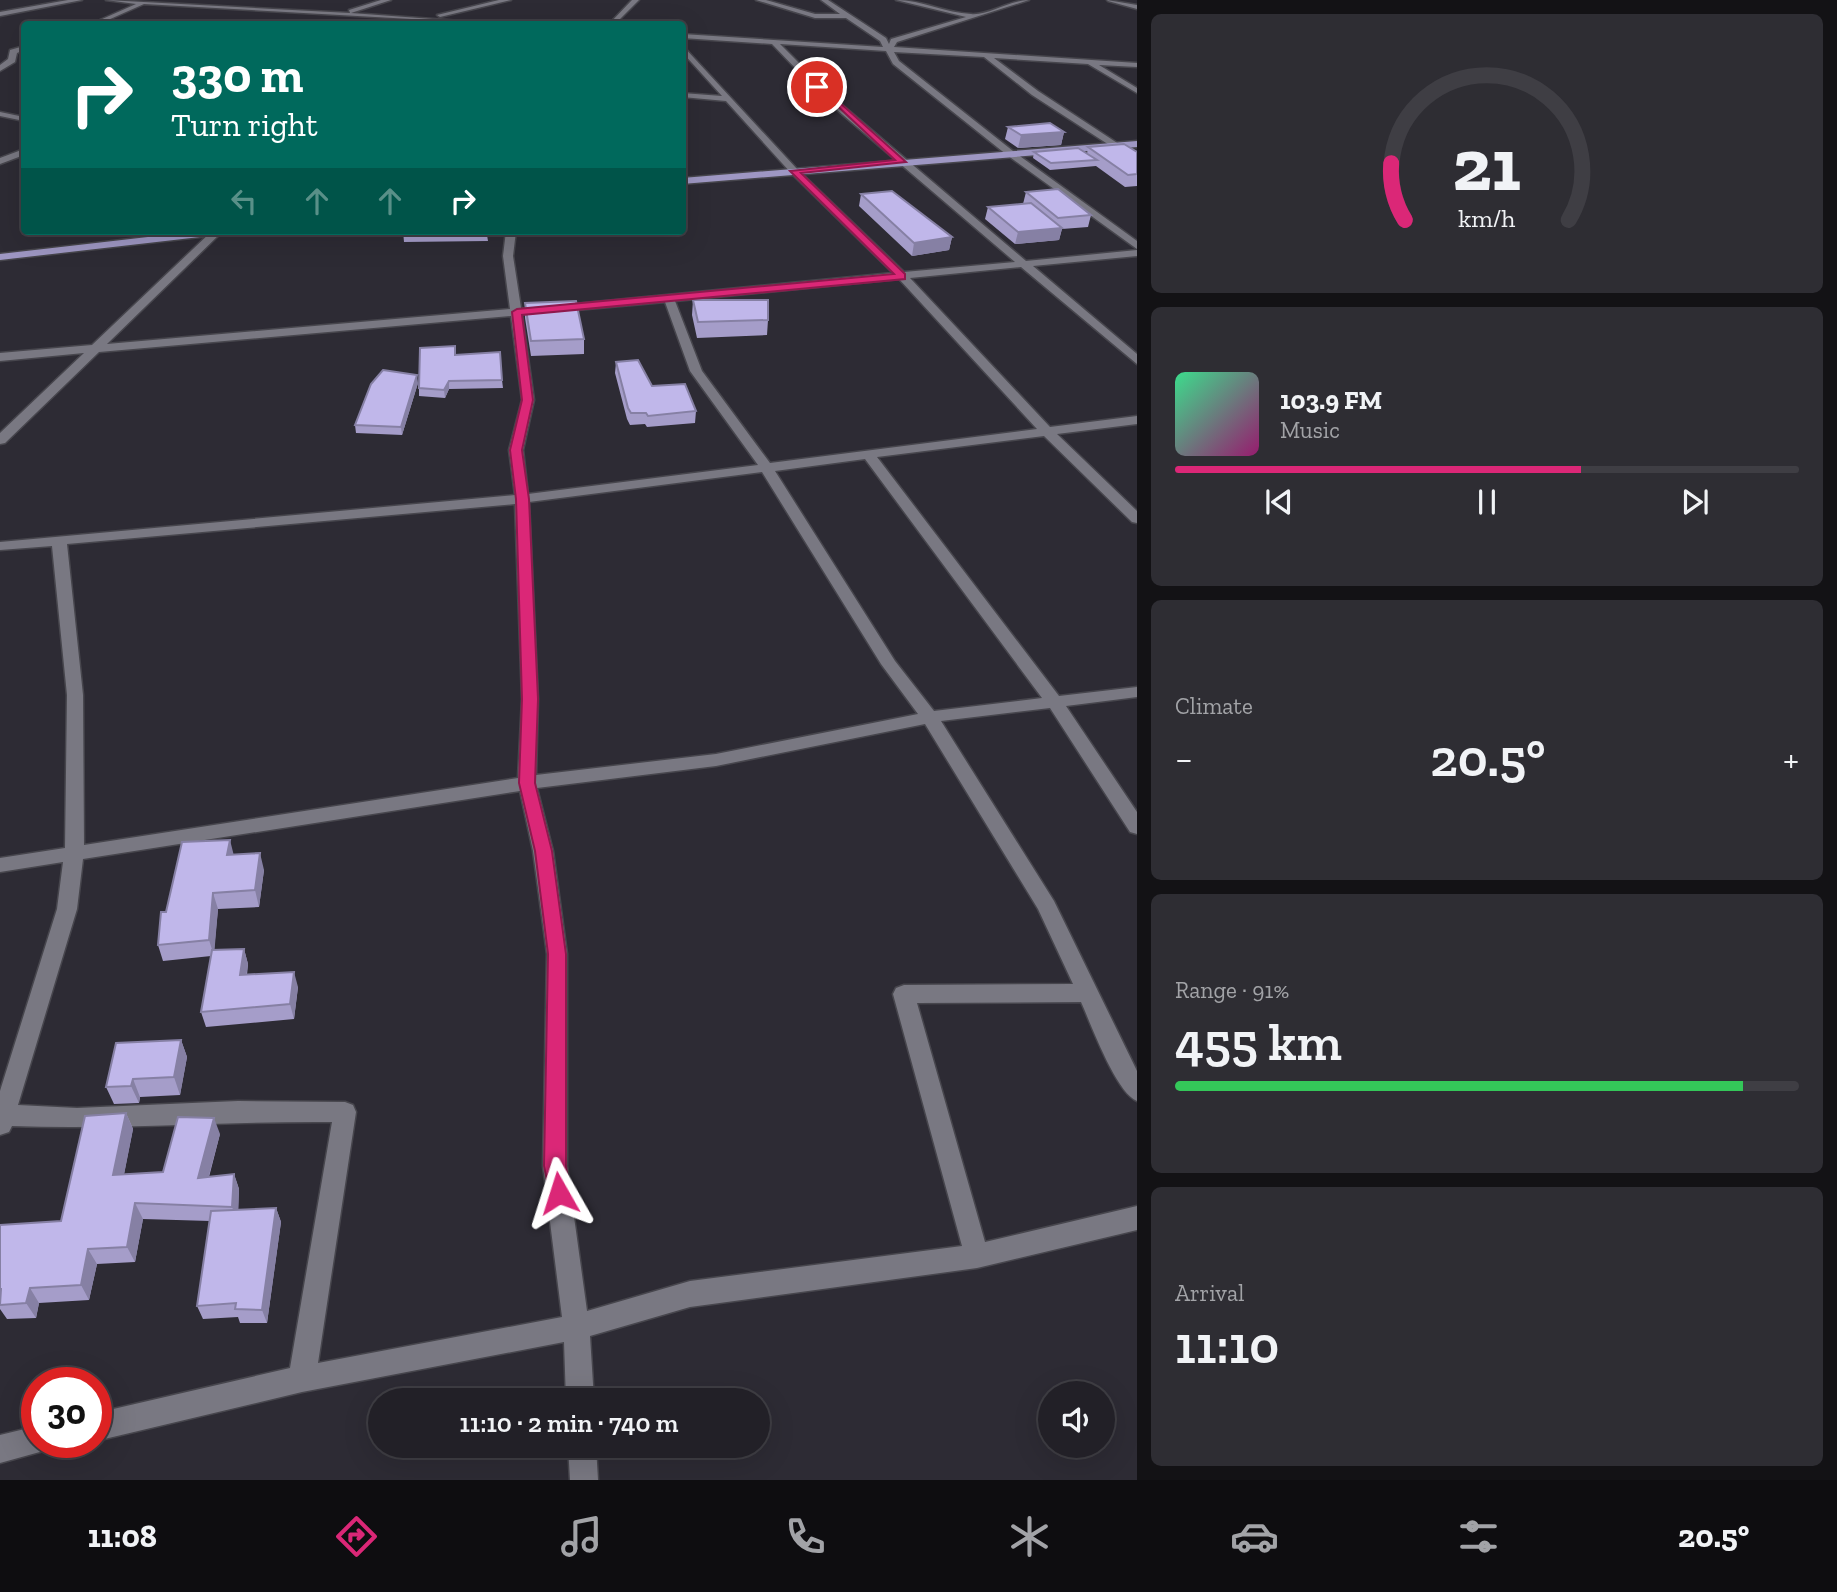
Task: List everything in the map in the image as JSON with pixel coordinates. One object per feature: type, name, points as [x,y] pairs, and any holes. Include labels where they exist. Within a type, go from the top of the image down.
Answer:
[{"type":"main road","points":[[686,181],[1137,144]]},
{"type":"main road","points":[[0,257],[195,235]]},
{"type":"street","points":[[0,14],[79,0]]},
{"type":"street","points":[[109,0],[441,21]]},
{"type":"street","points":[[340,14],[388,0]]},
{"type":"street","points":[[418,21],[508,0]]},
{"type":"street","points":[[615,21],[636,0]]},
{"type":"street","points":[[760,0],[815,16],[846,16]]},
{"type":"street","points":[[826,1],[843,0]]},
{"type":"street","points":[[899,0],[971,16]]},
{"type":"street","points":[[890,50],[894,41],[1026,0]]},
{"type":"street","points":[[1110,0],[1137,7]]},
{"type":"street","points":[[826,1],[883,40],[895,62],[1010,153],[1137,246]]},
{"type":"street","points":[[101,21],[148,2]]},
{"type":"street","points":[[686,36],[1137,65]]},
{"type":"street","points":[[774,42],[832,101],[1137,360]]},
{"type":"street","points":[[0,50],[13,52],[21,49]]},
{"type":"street","points":[[686,51],[794,171],[901,276],[1045,430],[1137,519]]},
{"type":"street","points":[[0,69],[12,60],[13,52]]},
{"type":"street","points":[[987,55],[1035,93],[1137,160]]},
{"type":"street","points":[[1089,62],[1137,91]]},
{"type":"street","points":[[0,69],[12,71]]},
{"type":"street","points":[[686,95],[731,99]]},
{"type":"street","points":[[0,114],[21,118]]},
{"type":"street","points":[[0,161],[21,153]]},
{"type":"street","points":[[0,440],[93,348],[219,235]]},
{"type":"street","points":[[511,235],[508,257],[528,400],[516,450],[522,499],[530,699],[527,783],[543,851],[557,954],[555,1166],[576,1327],[579,1388]]},
{"type":"street","points":[[0,357],[517,312],[1137,253]]},
{"type":"street","points":[[670,298],[696,370],[766,467],[889,664],[930,718],[1047,906],[1137,1091]]},
{"type":"street","points":[[0,546],[522,499],[1137,419]]},
{"type":"street","points":[[867,453],[1055,703],[1137,827]]},
{"type":"street","points":[[59,541],[75,695],[74,855],[67,909],[1,1119],[238,1111],[345,1112],[302,1380]]},
{"type":"street","points":[[0,865],[527,783],[716,760],[930,718],[1137,692]]},
{"type":"street","points":[[977,1256],[904,994],[1088,993]]},
{"type":"street","points":[[112,1423],[302,1380],[576,1327],[690,1294],[977,1256],[1137,1218]]},
{"type":"street","points":[[0,1449],[21,1444]]},
{"type":"street","points":[[583,1458],[584,1480]]},
{"type":"building","points":[[1050,123],[1064,132],[1021,135],[1008,127]]},
{"type":"building","points":[[1124,144],[1137,152],[1137,174],[1128,175],[1088,147]]},
{"type":"building","points":[[1078,148],[1097,160],[1051,163],[1034,152]]},
{"type":"building","points":[[1058,189],[1091,215],[1058,218],[1026,192]]},
{"type":"building","points":[[892,191],[952,237],[914,243],[861,194]]},
{"type":"building","points":[[1031,203],[1062,228],[1018,232],[988,207]]},
{"type":"building","points":[[693,300],[768,300],[768,320],[698,322]]},
{"type":"building","points":[[576,301],[584,339],[531,341],[525,303]]},
{"type":"building","points":[[455,346],[455,355],[500,352],[502,380],[449,381],[444,390],[419,388],[420,348]]},
{"type":"building","points":[[638,360],[652,386],[685,384],[696,411],[648,416],[646,413],[631,413],[616,362]]},
{"type":"building","points":[[383,370],[417,375],[401,427],[355,425],[371,384]]},
{"type":"building","points":[[230,840],[227,855],[260,853],[255,890],[213,893],[209,940],[158,945],[161,912],[166,912],[182,842]]},
{"type":"building","points":[[244,949],[240,975],[294,972],[290,1004],[201,1012],[212,950]]},
{"type":"building","points":[[181,1040],[174,1077],[133,1079],[131,1086],[106,1087],[116,1043]]},
{"type":"building","points":[[126,1113],[113,1175],[163,1172],[178,1117],[214,1118],[198,1178],[234,1174],[232,1207],[135,1203],[127,1247],[88,1249],[81,1285],[30,1288],[26,1303],[0,1305],[0,1225],[61,1221],[85,1116]]},
{"type":"building","points":[[276,1208],[262,1310],[235,1309],[236,1303],[197,1306],[211,1211]]},
{"type":"route","points":[[559,1193],[555,1166],[557,954],[543,851],[527,783],[530,699],[522,499],[516,450],[528,400],[517,312],[901,276],[794,171],[902,162],[817,87]]}]
